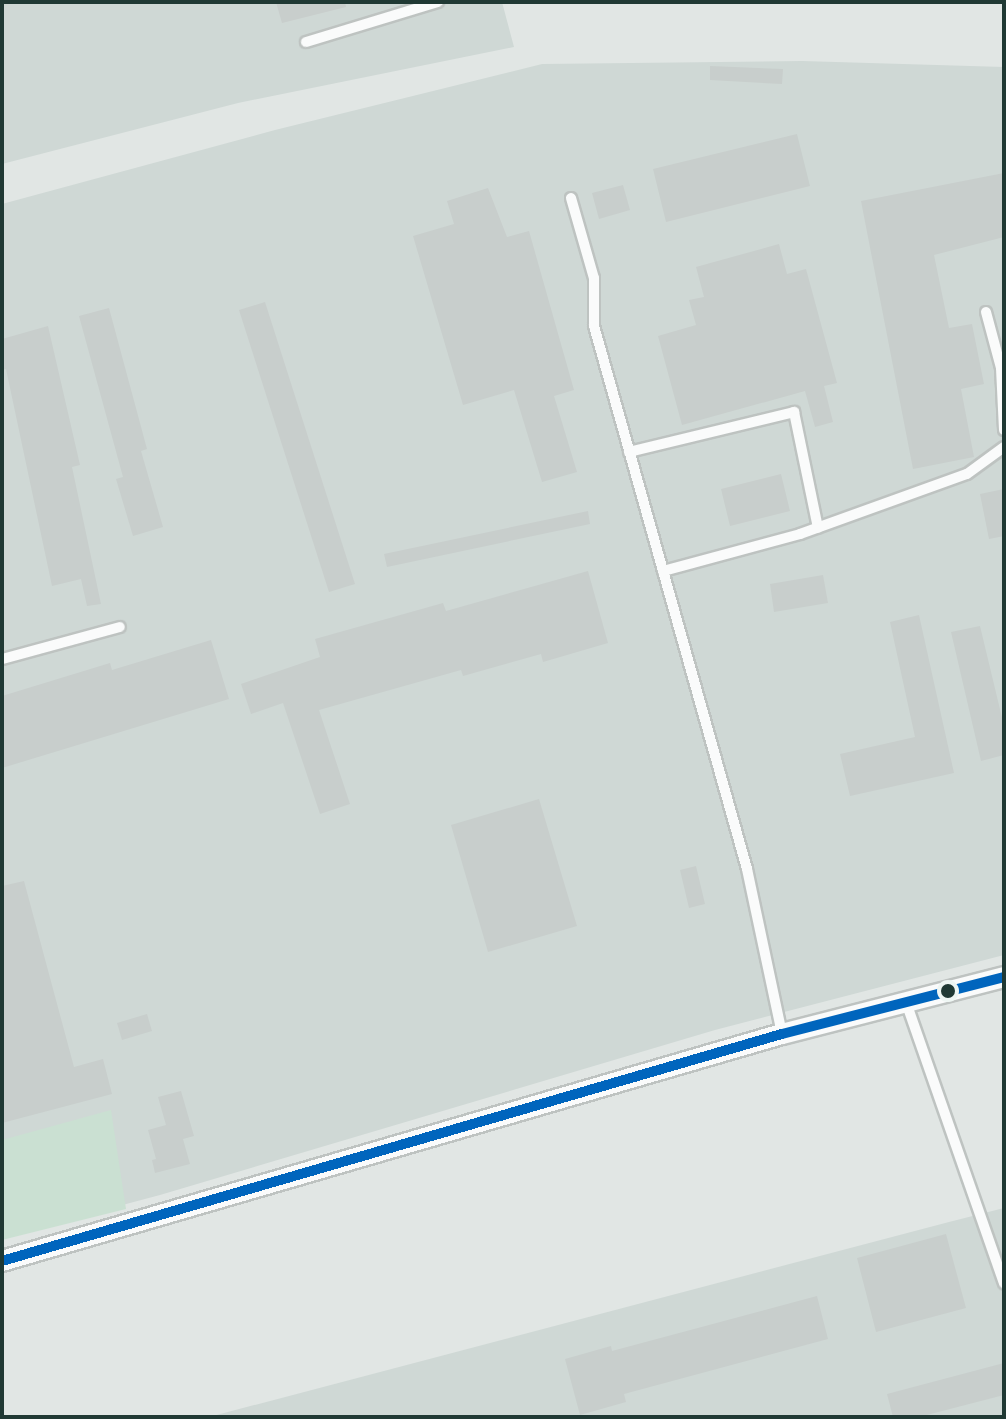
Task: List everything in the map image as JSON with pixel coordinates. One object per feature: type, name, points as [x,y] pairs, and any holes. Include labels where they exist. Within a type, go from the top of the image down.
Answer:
[{"type":"street","points":[[2,1261],[782,1034],[1004,977]]},
{"type":"lane","points":[[306,42],[438,2]]},
{"type":"lane","points":[[571,198],[594,278],[594,326],[747,869],[782,1034]]},
{"type":"lane","points":[[986,312],[1001,368],[1004,430]]},
{"type":"lane","points":[[629,452],[794,412],[818,528]]},
{"type":"lane","points":[[663,571],[818,528],[967,474],[1004,447]]},
{"type":"lane","points":[[2,659],[120,627]]},
{"type":"lane","points":[[905,1000],[1004,1283]]},
{"type":"shaded area","points":[[2,2],[502,2],[514,47],[238,103],[2,164]]},
{"type":"shaded area","points":[[802,61],[1004,67],[1004,955],[715,1030],[160,1195],[2,1237],[2,204],[275,130],[542,64]]},
{"type":"shaded area","points":[[1004,1208],[1004,1417],[209,1417],[949,1222]]},
{"type":"green space","points":[[111,1110],[126,1209],[2,1240],[2,1140]]},
{"type":"building","points":[[276,2],[345,2],[346,7],[282,23]]},
{"type":"building","points":[[710,66],[783,69],[782,84],[710,80]]},
{"type":"building","points":[[797,134],[810,186],[666,222],[653,169]]},
{"type":"building","points":[[1004,173],[1004,237],[934,255],[949,328],[972,324],[984,384],[961,389],[974,457],[913,469],[861,201]]},
{"type":"building","points":[[623,185],[630,210],[599,219],[592,193]]},
{"type":"building","points":[[488,188],[507,237],[529,231],[574,390],[554,396],[577,472],[542,482],[514,390],[463,405],[413,236],[454,224],[447,201]]},
{"type":"building","points":[[779,244],[787,274],[806,269],[837,383],[824,386],[833,422],[815,427],[805,391],[682,425],[658,336],[696,325],[689,300],[704,297],[696,267]]},
{"type":"building","points":[[265,302],[355,584],[329,592],[239,310]]},
{"type":"building","points":[[109,308],[147,449],[141,451],[163,527],[133,536],[116,479],[123,477],[79,316]]},
{"type":"building","points":[[48,326],[80,465],[72,467],[101,604],[87,606],[81,579],[52,586],[6,369],[2,370],[2,339]]},
{"type":"building","points":[[781,474],[790,511],[730,526],[721,489]]},
{"type":"building","points":[[1004,489],[1004,536],[989,539],[980,494]]},
{"type":"building","points":[[588,511],[590,524],[387,567],[384,554]]},
{"type":"building","points":[[588,571],[608,643],[543,662],[541,654],[463,676],[461,670],[319,710],[350,804],[320,814],[283,703],[251,714],[241,684],[320,657],[315,639],[443,603],[446,611]]},
{"type":"building","points":[[823,575],[828,603],[774,612],[770,584]]},
{"type":"building","points":[[919,615],[954,773],[850,796],[840,754],[915,737],[890,622]]},
{"type":"building","points":[[980,626],[1004,726],[1004,755],[981,761],[951,632]]},
{"type":"building","points":[[211,640],[229,699],[2,768],[2,696],[110,663],[112,670]]},
{"type":"building","points":[[539,799],[577,926],[488,952],[451,825]]},
{"type":"building","points":[[696,866],[705,904],[689,908],[680,870]]},
{"type":"building","points":[[24,881],[74,1067],[103,1059],[112,1094],[2,1123],[2,886]]},
{"type":"building","points":[[147,1014],[152,1031],[122,1040],[117,1023]]},
{"type":"building","points":[[181,1091],[194,1136],[183,1139],[190,1164],[155,1173],[152,1160],[156,1159],[148,1130],[166,1125],[158,1097]]},
{"type":"building","points":[[946,1234],[966,1308],[876,1332],[857,1258]]},
{"type":"building","points":[[817,1296],[828,1339],[624,1394],[626,1402],[580,1415],[565,1359],[611,1346],[612,1351]]},
{"type":"building","points":[[1004,1363],[1004,1395],[919,1417],[893,1417],[887,1394]]},
{"type":"transit line","points":[[2,1261],[782,1034],[1004,977]]}]
